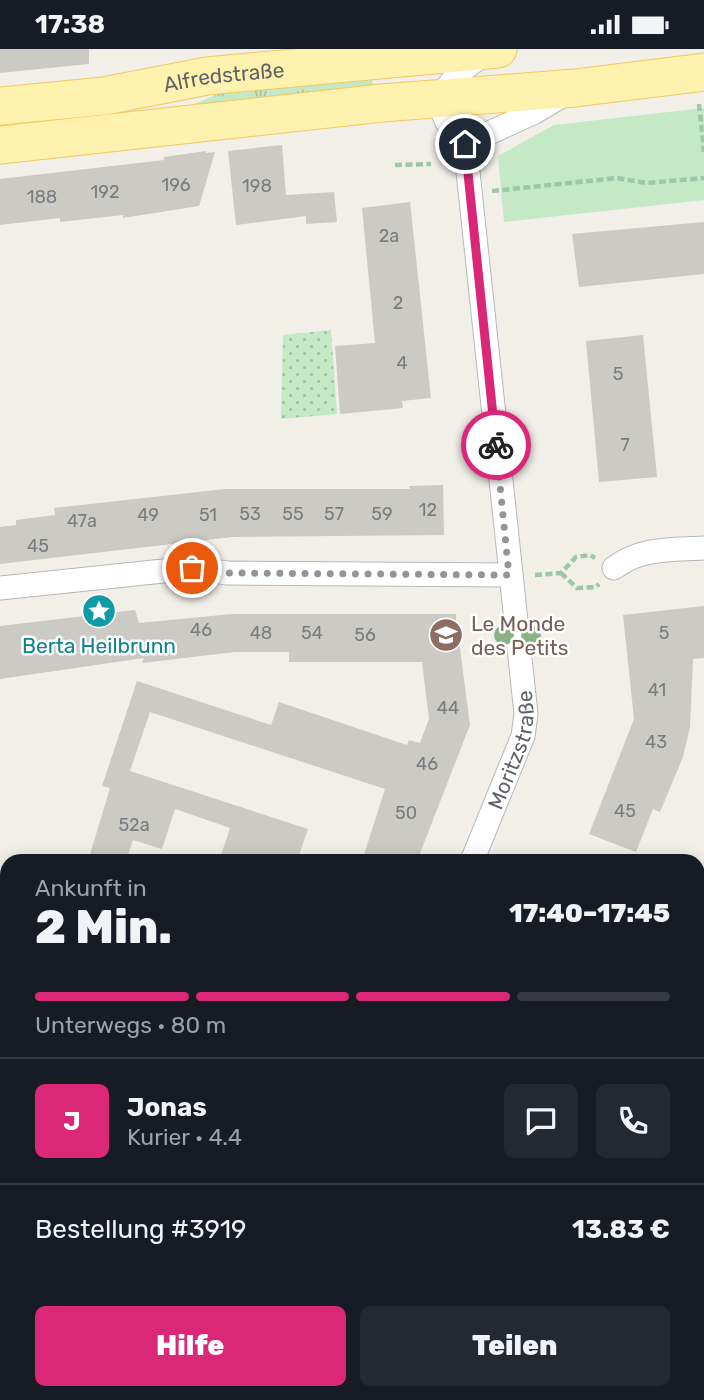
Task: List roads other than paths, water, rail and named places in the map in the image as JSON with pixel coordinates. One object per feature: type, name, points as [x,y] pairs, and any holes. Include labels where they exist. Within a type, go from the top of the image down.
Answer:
[{"type":"main road","name":"Alfredstraße","points":[[0,106],[104,96],[206,76],[417,53],[498,49]]},
{"type":"main road","name":"Alfredstraße","points":[[0,145],[444,97],[575,88],[701,87]]},
{"type":"street","name":"Alfredstraße","points":[[444,97],[449,85],[464,67],[491,50]]},
{"type":"street","name":"Alfredstraße","points":[[465,144],[535,111],[575,88]]},
{"type":"street","points":[[444,97],[444,117],[465,144]]},
{"type":"street","name":"Moritzstraße","points":[[465,144],[509,575],[526,714],[523,736],[475,854]]},
{"type":"street","points":[[614,568],[625,560],[649,551],[704,548]]},
{"type":"street","points":[[0,588],[192,568],[227,573],[509,575]]},
{"type":"place","name":"Berta Heilbrunn","points":[[99,611]]},
{"type":"place","name":"Le Monde des Petits","points":[[446,635]]}]
